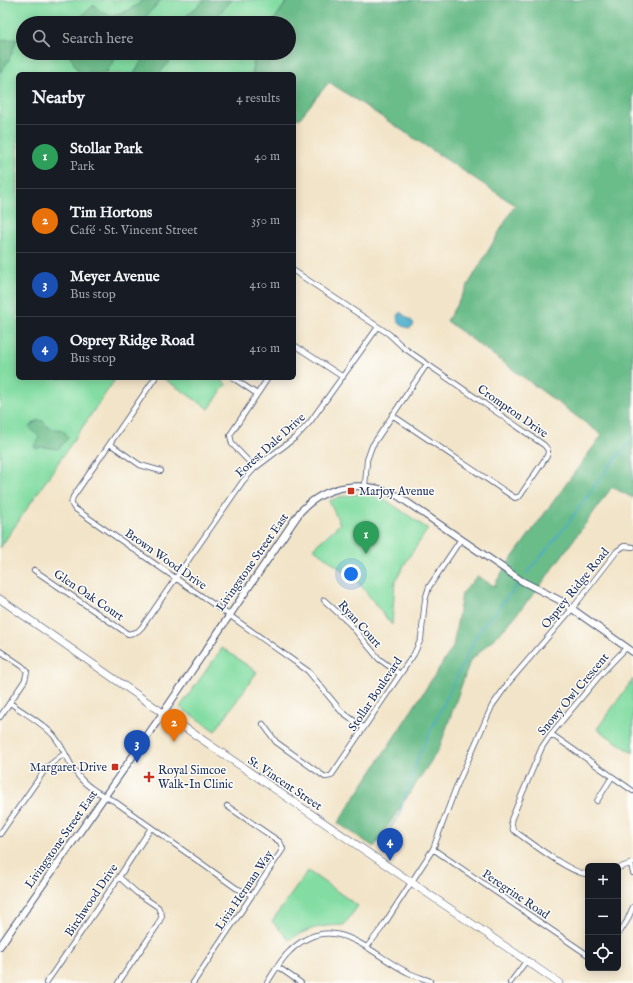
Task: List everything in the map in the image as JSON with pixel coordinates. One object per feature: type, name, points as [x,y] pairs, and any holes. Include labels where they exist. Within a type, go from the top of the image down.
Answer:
[{"type":"main road","name":"St. Vincent Street","points":[[0,599],[163,713],[559,983]]},
{"type":"street","name":"Crompton Drive","points":[[296,272],[389,334],[404,348],[547,448],[547,456],[523,492],[518,497],[511,497],[392,415]]},
{"type":"street","name":"Forest Dale Drive","points":[[176,578],[236,490],[255,468],[296,437],[304,429],[316,415],[378,327]]},
{"type":"street","points":[[296,346],[343,377]]},
{"type":"street","points":[[365,486],[369,454],[374,442],[427,364]]},
{"type":"street","name":"Brown Wood Drive","points":[[154,380],[74,497],[72,505],[74,508],[308,671],[341,712],[364,728]]},
{"type":"street","points":[[236,380],[257,394]]},
{"type":"street","points":[[255,468],[232,444],[230,435],[267,380]]},
{"type":"street","points":[[110,444],[140,465],[161,471]]},
{"type":"street","name":"Livingstone Street East","points":[[0,946],[105,797],[300,512],[305,506],[331,491],[345,487],[365,486],[378,488],[398,496],[522,581],[555,598],[633,652]]},
{"type":"street","name":"Stollar Boulevard","points":[[263,724],[276,742],[325,777],[331,776],[414,654],[421,639],[425,600],[429,587],[461,539]]},
{"type":"street","name":"Osprey Ridge Road","points":[[367,947],[381,929],[433,849],[455,790],[492,706],[504,687],[572,609],[620,548],[628,546],[633,547]]},
{"type":"street","name":"Glen Oak Court","points":[[34,570],[128,634],[137,632],[142,627],[176,578]]},
{"type":"street","name":"Ryan Court","points":[[324,600],[350,624],[379,660],[400,674]]},
{"type":"street","name":"Snowy Owl Crescent","points":[[585,874],[568,867],[513,830],[511,820],[542,747],[601,674],[626,648]]},
{"type":"street","points":[[0,651],[27,671],[24,680],[0,717]]},
{"type":"street","points":[[10,703],[50,732],[81,779],[236,888],[252,895]]},
{"type":"street","points":[[551,734],[633,791]]},
{"type":"street","points":[[0,834],[47,767],[65,753]]},
{"type":"street","points":[[597,801],[612,777]]},
{"type":"street","name":"Livia Herman Way","points":[[193,983],[282,851],[283,845],[281,843],[227,806]]},
{"type":"street","name":"Birchwood Drive","points":[[49,982],[151,828]]},
{"type":"street","name":"Peregrine Road","points":[[433,849],[585,953]]},
{"type":"street","points":[[621,867],[632,864],[633,873]]},
{"type":"street","points":[[118,983],[157,926],[162,916],[158,907],[137,893],[119,877]]},
{"type":"street","points":[[621,930],[633,907]]},
{"type":"street","points":[[267,983],[290,950],[301,942],[316,935],[331,933],[346,936],[367,947],[408,973],[430,981]]},
{"type":"street","points":[[510,983],[527,960]]},
{"type":"street","points":[[278,967],[301,983]]},
{"type":"green space","points":[[0,0],[288,0],[277,16],[16,16],[16,60],[254,60],[253,72],[16,72],[16,380],[115,380],[0,548]]},
{"type":"green space","points":[[144,0],[161,0],[146,16],[82,16],[94,5],[101,11],[113,15],[131,9]]},
{"type":"green space","points":[[205,0],[232,0],[217,16],[186,16]]},
{"type":"green space","points":[[288,0],[633,0],[633,498],[612,487],[537,590],[506,627],[470,661],[439,749],[374,847],[338,823],[453,647],[462,594],[477,576],[494,586],[504,569],[602,435],[447,321],[515,205],[329,82],[299,119],[296,117],[296,72],[253,72],[254,60],[296,60],[296,16],[277,16]]},
{"type":"green space","points":[[16,39],[9,60],[0,73],[0,40]]},
{"type":"green space","points":[[72,60],[114,60],[106,72],[79,72]]},
{"type":"green space","points":[[142,60],[170,60],[161,72],[135,72]]},
{"type":"green space","points":[[166,380],[221,380],[226,384],[209,409]]},
{"type":"green space","points":[[38,420],[43,421],[50,428],[66,433],[68,438],[58,449],[34,447],[39,437],[29,427]]},
{"type":"green space","points":[[365,493],[386,500],[428,529],[407,560],[395,582],[392,625],[358,582],[313,548],[340,524],[329,501],[339,497]]},
{"type":"green space","points":[[222,648],[257,672],[215,731],[180,707]]},
{"type":"green space","points":[[633,679],[633,753],[597,729]]},
{"type":"green space","points":[[308,871],[358,906],[344,925],[315,928],[303,932],[289,940],[272,921]]},
{"type":"water","points":[[400,312],[413,322],[414,325],[410,328],[400,324],[397,318]]},
{"type":"waterway","points":[[527,573],[567,525],[600,478],[633,438]]},
{"type":"waterway","points":[[386,834],[399,815],[418,757],[479,631],[520,582]]},
{"type":"place","name":"Marjoy Avenue","points":[[351,491]]},
{"type":"place","name":"Stollar Park","points":[[366,554]]},
{"type":"place","name":"Tim Hortons","points":[[174,742]]},
{"type":"place","name":"Meyer Avenue","points":[[137,763]]},
{"type":"place","name":"Margaret Drive","points":[[115,767]]},
{"type":"place","name":"Royal Simcoe Walk-In Clinic","points":[[149,777]]},
{"type":"place","name":"Osprey Ridge Road","points":[[390,861]]}]
